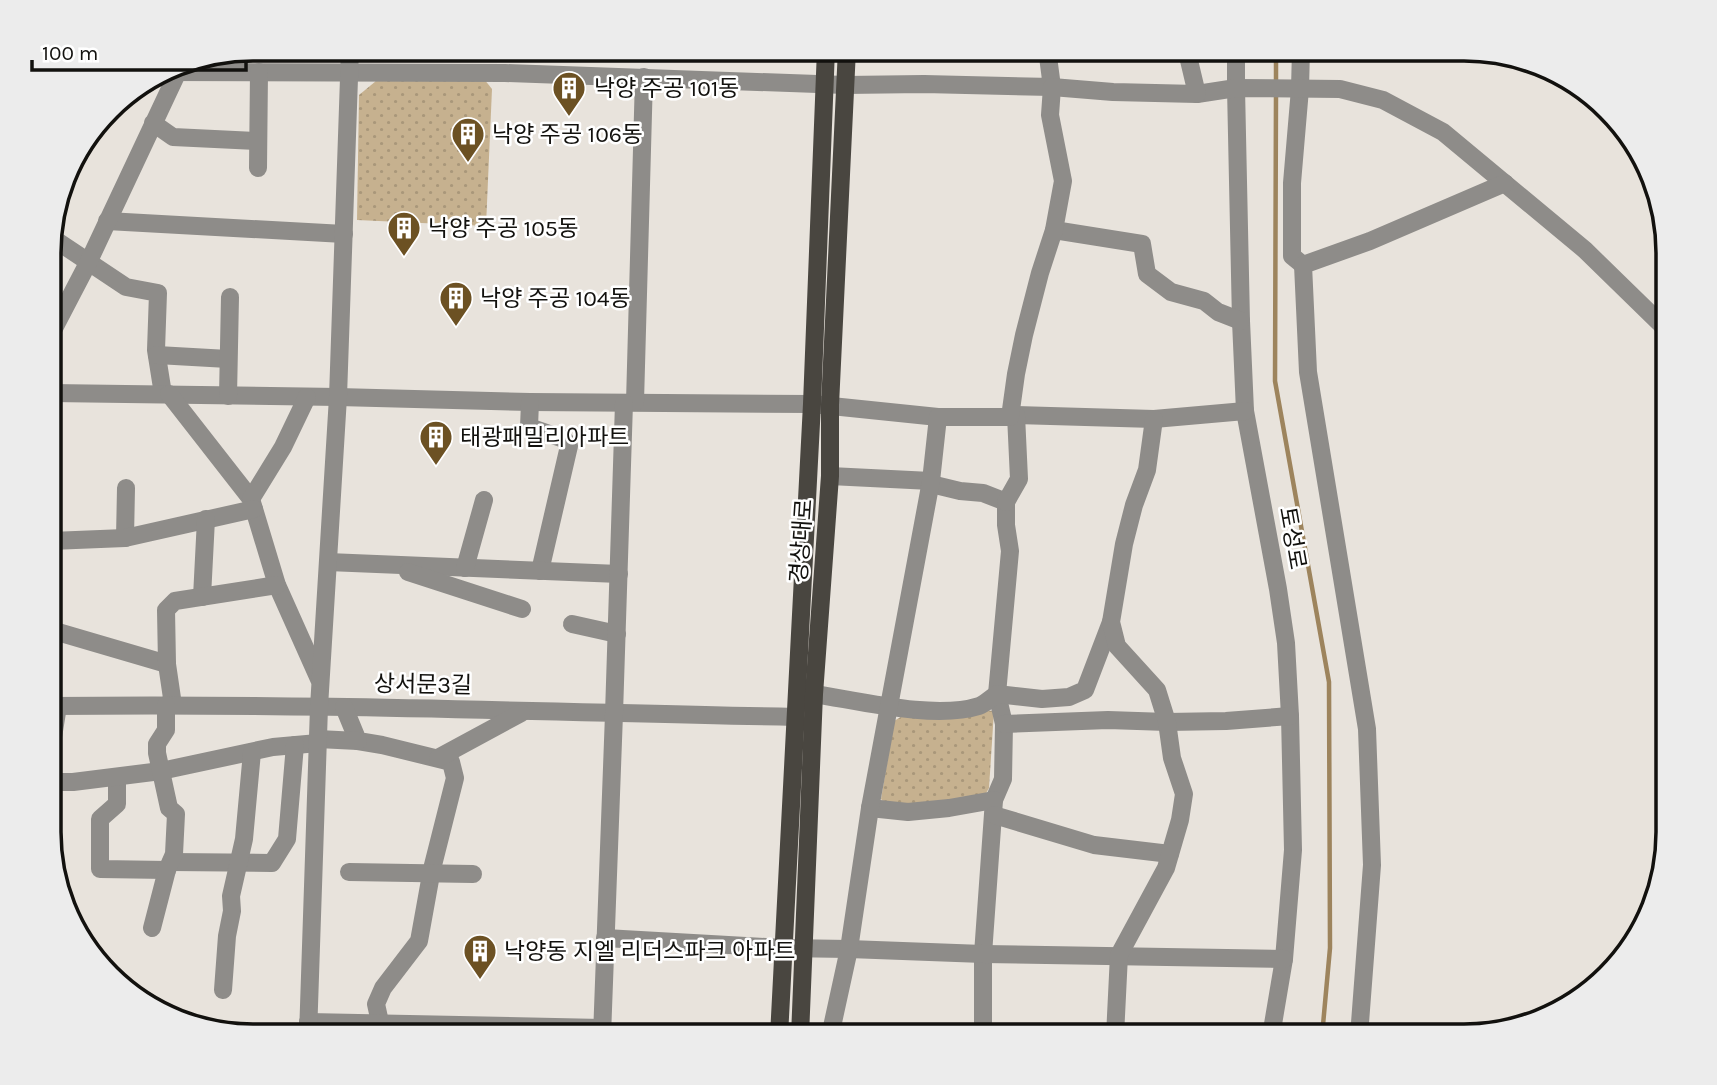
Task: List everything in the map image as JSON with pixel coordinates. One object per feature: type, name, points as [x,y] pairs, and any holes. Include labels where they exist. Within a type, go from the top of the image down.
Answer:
[{"type":"main road","name":"경상대로","points":[[800,1024],[814,694],[830,476],[821,404],[826,61]]},
{"type":"main road","name":"경상대로","points":[[780,1024],[794,717],[846,61]]},
{"type":"street","points":[[308,1024],[319,707],[338,397],[350,61]]},
{"type":"street","points":[[983,1023],[983,954],[994,807],[1003,779],[1004,724],[997,694],[1010,551],[1006,502],[1019,480],[1013,416],[1016,374],[1040,273],[1054,230],[1063,181],[1050,115],[1052,87],[1049,61]]},
{"type":"street","points":[[1187,61],[1197,94]]},
{"type":"street","name":"토성로","points":[[1237,61],[1240,88],[1241,321],[1245,411],[1286,643],[1290,716],[1293,850],[1284,959],[1273,1023]]},
{"type":"street","points":[[1301,61],[1292,183],[1292,256],[1303,265],[1308,372],[1367,729],[1372,865],[1360,1023]]},
{"type":"street","points":[[197,70],[505,73],[845,85],[1052,87],[1197,94],[1240,88],[1340,89],[1383,100],[1443,132],[1585,250],[1655,318]]},
{"type":"street","points":[[258,168],[259,72]]},
{"type":"street","points":[[602,1024],[619,575],[644,77]]},
{"type":"street","points":[[61,315],[153,123],[169,81]]},
{"type":"street","points":[[153,123],[173,137],[258,141]]},
{"type":"street","points":[[1303,265],[1370,241],[1505,183]]},
{"type":"street","points":[[107,222],[344,234]]},
{"type":"street","points":[[1054,230],[1142,244],[1147,274],[1171,292],[1204,300],[1218,312],[1241,321]]},
{"type":"street","points":[[62,245],[126,287],[158,293],[157,355],[166,394],[253,504],[277,584],[321,682]]},
{"type":"street","points":[[228,396],[230,297]]},
{"type":"street","points":[[157,355],[228,359]]},
{"type":"street","points":[[61,393],[530,402],[821,404],[938,417],[1154,419],[1245,411]]},
{"type":"street","points":[[61,541],[125,538],[206,519],[253,504],[307,397]]},
{"type":"street","points":[[530,402],[529,427],[564,439],[569,446],[540,571]]},
{"type":"street","points":[[833,1024],[849,948],[870,808],[931,483],[938,417]]},
{"type":"street","points":[[814,694],[941,712],[981,706],[997,694],[1042,699],[1069,697],[1085,690],[1111,622],[1124,544],[1147,470],[1154,419]]},
{"type":"street","points":[[830,476],[931,483],[960,491],[984,493],[1006,502]]},
{"type":"street","points":[[125,538],[126,488]]},
{"type":"street","points":[[465,568],[484,500]]},
{"type":"street","points":[[202,597],[206,519]]},
{"type":"street","points":[[328,562],[619,575]]},
{"type":"street","points":[[386,565],[522,609]]},
{"type":"street","points":[[152,928],[174,854],[176,814],[169,808],[157,753],[157,744],[166,730],[170,705],[166,610],[175,601],[277,584]]},
{"type":"street","points":[[1111,622],[1117,646],[1157,690],[1167,722],[1172,758],[1184,794],[1180,820],[1166,868],[1119,955],[1116,1023]]},
{"type":"street","points":[[572,624],[617,634]]},
{"type":"street","points":[[61,633],[167,664]]},
{"type":"street","name":"상서문3길","points":[[61,706],[344,707],[794,717]]},
{"type":"street","points":[[344,707],[358,741]]},
{"type":"street","points":[[438,758],[524,711]]},
{"type":"street","points":[[1004,724],[1108,720],[1226,722],[1290,716]]},
{"type":"street","points":[[61,782],[161,771],[273,747],[318,741],[358,741],[451,762],[455,778],[431,873],[419,941],[383,988],[376,1004],[381,1024]]},
{"type":"street","points":[[117,777],[117,804],[100,819],[100,869],[272,863],[287,839],[295,745]]},
{"type":"street","points":[[223,990],[227,936],[232,911],[231,896],[244,839],[253,752]]},
{"type":"street","points":[[870,808],[908,812],[994,807],[1094,845],[1170,854]]},
{"type":"street","points":[[349,872],[473,874]]},
{"type":"street","points":[[605,938],[783,948],[1284,959]]},
{"type":"shaded area","points":[[484,79],[492,89],[486,226],[357,220],[359,95],[376,81]]},
{"type":"shaded area","points":[[994,711],[989,788],[984,797],[888,807],[881,799],[894,721],[909,712]]},
{"type":"waterway","points":[[1276,61],[1276,83]]},
{"type":"waterway","points":[[1276,92],[1275,381],[1329,682],[1330,948],[1323,1023]]},
{"type":"place","name":"낙양 주공 101동","points":[[569,118]]},
{"type":"place","name":"낙양 주공 106동","points":[[468,164]]},
{"type":"place","name":"낙양 주공 105동","points":[[404,258]]},
{"type":"place","name":"낙양 주공 104동","points":[[456,328]]},
{"type":"place","name":"태광패밀리아파트","points":[[436,467]]},
{"type":"place","name":"낙양동 지엘 리더스파크 아파트","points":[[480,981]]}]
